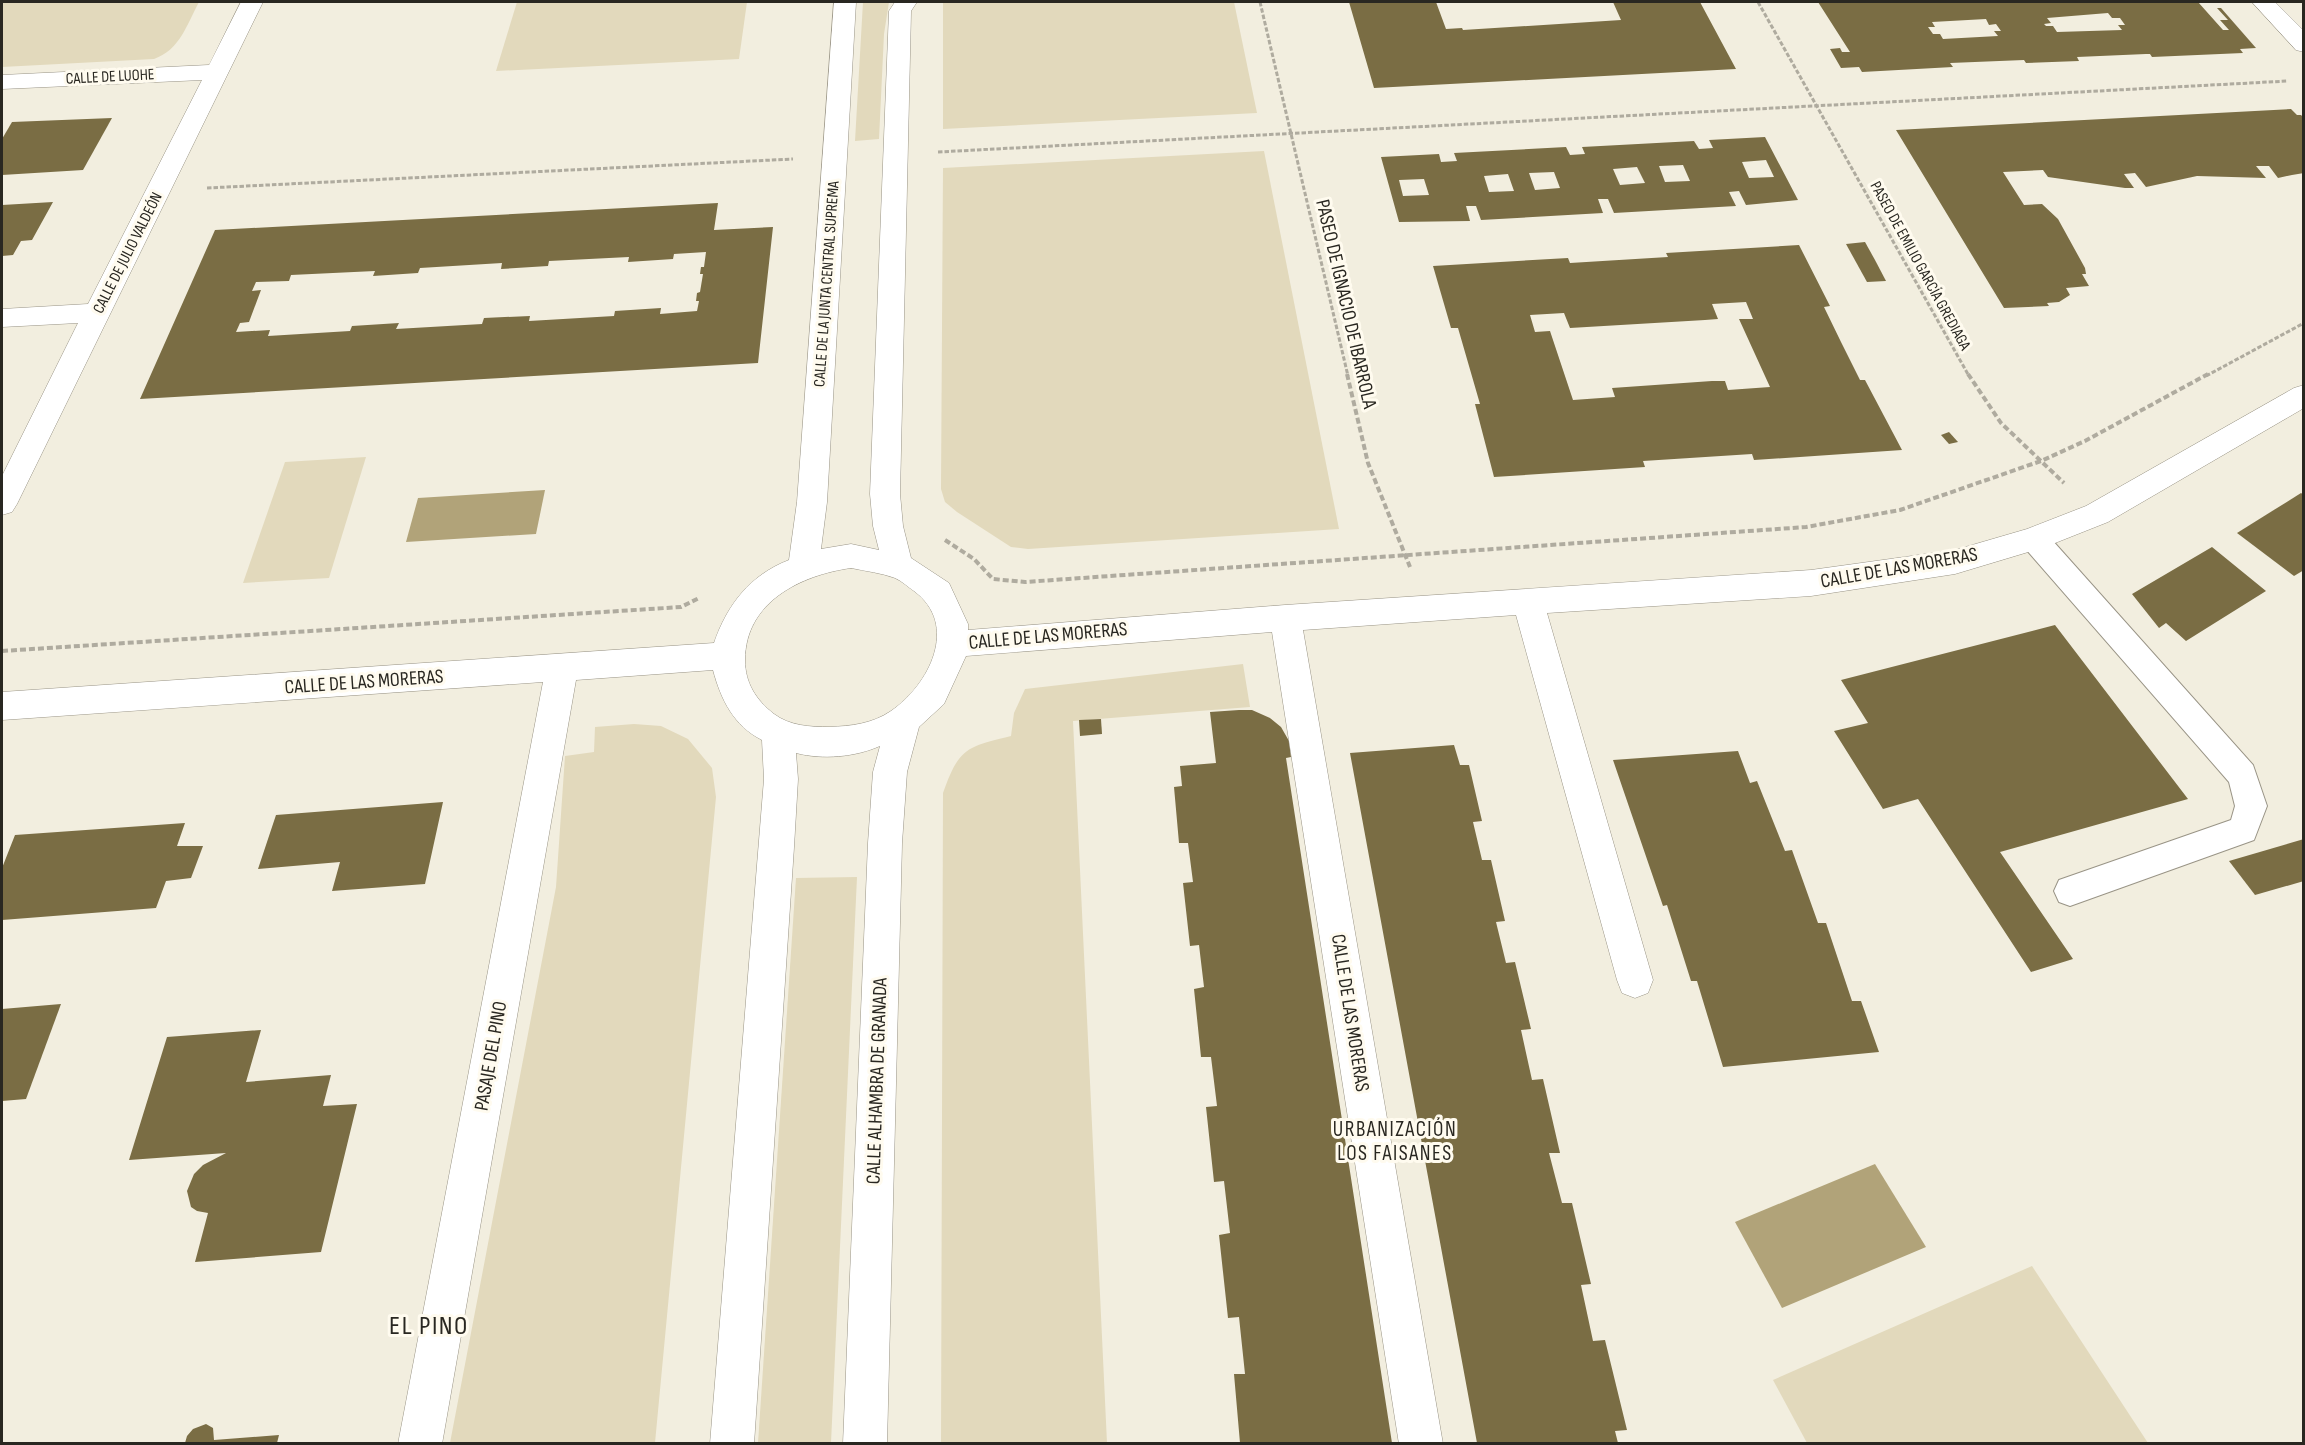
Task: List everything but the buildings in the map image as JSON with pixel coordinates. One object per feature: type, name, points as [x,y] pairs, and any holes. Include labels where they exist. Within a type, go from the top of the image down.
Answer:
[{"type":"street","name":"CALLE DE JULIO VALDEÓN","points":[[2,504],[252,2]]},
{"type":"street","name":"CALLE DE LA JUNTA CENTRAL SUPREMA","points":[[803,566],[812,502],[845,2]]},
{"type":"street","points":[[897,563],[888,526],[885,494],[900,11],[906,2]]},
{"type":"street","points":[[2263,2],[2304,45]]},
{"type":"street","name":"CALLE DE LUOHE","points":[[2,82],[219,72]]},
{"type":"street","points":[[2,318],[98,313]]},
{"type":"street","name":"CALLE DE LAS MORERAS","points":[[955,644],[1420,608],[1811,583],[1955,562],[2034,539],[2097,514],[2304,395]]},
{"type":"street","points":[[875,557],[897,563],[921,576],[941,594],[952,618],[955,644],[950,665],[940,685],[925,704],[904,721],[875,735],[842,743],[809,742],[778,734],[750,715],[732,688],[727,656],[734,628],[750,603],[774,581],[803,566],[827,558],[875,557]]},
{"type":"street","points":[[1528,601],[1635,980]]},
{"type":"street","name":"CALLE DE LAS MORERAS","points":[[1286,618],[1421,1443]]},
{"type":"street","name":"CALLE DE LAS MORERAS","points":[[2,706],[727,656]]},
{"type":"street","name":"PASAJE DEL PINO","points":[[420,1443],[562,668]]},
{"type":"street","name":"CALLE ALHAMBRA DE GRANADA","points":[[865,1443],[885,843],[890,772],[904,721]]},
{"type":"street","points":[[732,1443],[777,847],[781,779],[778,734]]},
{"type":"lane","points":[[2034,539],[2242,775],[2251,806],[2242,830],[2070,891]]},
{"type":"path","name":"PASEO DE IGNACIO DE IBARROLA","points":[[1260,2],[1368,464],[1407,555],[1420,608]]},
{"type":"path","name":"PASEO DE EMILIO GARCÍA GREDIAGA","points":[[1758,2],[1961,364],[2001,423],[2097,514]]},
{"type":"path","points":[[896,154],[2292,80]]},
{"type":"path","points":[[160,190],[836,157]]},
{"type":"path","points":[[938,537],[974,559],[993,579],[1025,582],[1806,527],[1900,510],[2041,462],[2085,441],[2304,323]]},
{"type":"path","points":[[2,651],[681,607],[701,597]]},
{"type":"shaded area","points":[[2,2],[199,2],[176,43],[163,55],[154,59],[2,67]]},
{"type":"shaded area","points":[[517,2],[747,2],[739,59],[496,71]]},
{"type":"shaded area","points":[[863,2],[889,2],[884,34],[879,139],[855,141]]},
{"type":"shaded area","points":[[943,2],[1234,2],[1257,113],[943,129]]},
{"type":"shaded area","points":[[1264,151],[1339,529],[1028,549],[1011,547],[945,502],[941,489],[943,168]]},
{"type":"shaded area","points":[[366,457],[329,578],[243,583],[285,462]]},
{"type":"shaded area","points":[[545,490],[536,534],[406,542],[418,498]]},
{"type":"shaded area","points":[[1243,664],[1250,707],[1073,721],[1107,1443],[941,1444],[943,793],[954,767],[966,752],[984,743],[1011,736],[1014,713],[1025,689]]},
{"type":"shaded area","points":[[634,724],[661,726],[688,739],[712,768],[716,797],[655,1443],[450,1443],[556,887],[565,756],[594,752],[595,727]]},
{"type":"shaded area","points":[[857,877],[831,1443],[758,1443],[796,878]]},
{"type":"shaded area","points":[[1875,1164],[1926,1247],[1782,1308],[1735,1222]]},
{"type":"shaded area","points":[[2032,1266],[2148,1443],[1807,1443],[1773,1380]]},
{"type":"district","name":"URBANIZACIÓN LOS FAISANES","points":[[1395,1141]]},
{"type":"district","name":"EL PINO","points":[[429,1326]]}]
